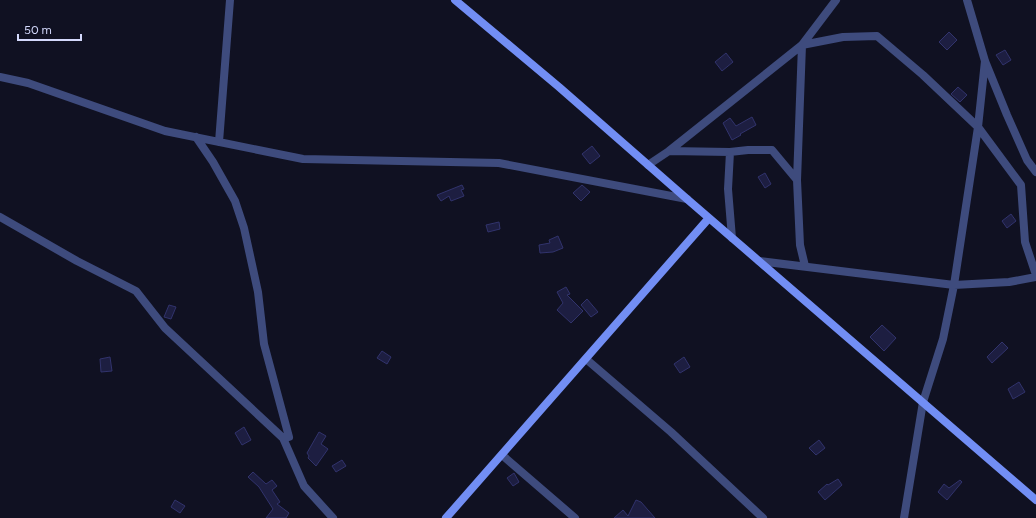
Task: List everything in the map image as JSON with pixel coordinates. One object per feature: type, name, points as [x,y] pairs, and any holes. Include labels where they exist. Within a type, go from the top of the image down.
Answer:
[{"type":"street","points":[[219,142],[230,0]]},
{"type":"street","points":[[455,0],[559,87],[758,261],[1036,500]]},
{"type":"street","points":[[648,165],[669,151],[802,45],[836,0]]},
{"type":"street","points":[[967,0],[985,61],[1027,160],[1036,172]]},
{"type":"street","points":[[758,261],[954,285],[1009,282],[1036,276],[1025,242],[1021,209],[1021,185],[978,127],[923,75],[877,36],[843,36],[802,45]]},
{"type":"street","points":[[802,45],[797,180],[800,245],[805,266]]},
{"type":"street","points":[[904,518],[923,402],[943,339],[954,285],[978,127],[985,61]]},
{"type":"street","points":[[0,77],[28,83],[165,131],[303,159],[499,163],[687,199]]},
{"type":"street","points":[[196,137],[213,162],[235,201],[244,228],[258,292],[264,344],[288,437]]},
{"type":"street","points":[[669,151],[730,152],[772,150],[797,180]]},
{"type":"street","points":[[730,152],[728,189],[732,238]]},
{"type":"street","points":[[0,217],[77,261],[136,290],[165,328],[282,438],[304,486],[333,518]]},
{"type":"street","points":[[446,518],[709,218]]},
{"type":"street","points":[[586,359],[671,432],[763,518]]},
{"type":"street","points":[[502,455],[575,518]]},
{"type":"building","points":[[949,32],[957,40],[947,50],[939,42]]},
{"type":"building","points":[[1005,50],[1011,60],[1003,65],[996,55]]},
{"type":"building","points":[[726,53],[733,62],[722,71],[715,62]]},
{"type":"building","points":[[958,87],[967,95],[960,102],[951,94]]},
{"type":"building","points":[[752,117],[756,125],[732,140],[723,123],[730,118],[736,126]]},
{"type":"building","points":[[592,146],[600,156],[590,164],[582,154]]},
{"type":"building","points":[[765,173],[771,184],[765,188],[758,177]]},
{"type":"building","points":[[462,185],[464,189],[461,190],[464,196],[451,201],[449,196],[441,201],[437,195]]},
{"type":"building","points":[[582,185],[590,192],[581,201],[573,193]]},
{"type":"building","points":[[1011,214],[1016,221],[1007,228],[1002,221]]},
{"type":"building","points":[[499,222],[500,229],[488,232],[486,225]]},
{"type":"building","points":[[558,236],[563,248],[553,252],[540,253],[539,245],[550,243],[549,240]]},
{"type":"building","points":[[566,287],[570,294],[567,295],[583,311],[571,323],[557,310],[563,303],[557,292]]},
{"type":"building","points":[[587,299],[598,312],[591,317],[581,305]]},
{"type":"building","points":[[169,305],[176,307],[171,319],[164,317]]},
{"type":"building","points":[[882,325],[896,338],[884,351],[870,337]]},
{"type":"building","points":[[1002,342],[1008,348],[992,363],[987,357]]},
{"type":"building","points":[[382,351],[391,357],[387,364],[377,358]]},
{"type":"building","points":[[110,357],[112,371],[101,372],[100,359]]},
{"type":"building","points":[[684,357],[690,367],[680,373],[674,364]]},
{"type":"building","points":[[1019,382],[1025,392],[1013,399],[1008,389]]},
{"type":"building","points":[[244,427],[251,440],[242,445],[235,433]]},
{"type":"building","points":[[319,432],[326,436],[321,444],[328,449],[316,466],[308,458],[309,456],[307,453]]},
{"type":"building","points":[[819,440],[825,448],[816,455],[809,448]]},
{"type":"building","points":[[342,460],[346,466],[336,472],[332,466]]},
{"type":"building","points":[[253,472],[266,484],[272,480],[277,486],[272,490],[280,502],[277,504],[289,513],[286,518],[266,518],[273,509],[259,487],[248,477]]},
{"type":"building","points":[[514,473],[519,482],[513,486],[507,478]]},
{"type":"building","points":[[838,479],[842,485],[825,500],[818,492],[827,484],[828,485]]},
{"type":"building","points":[[960,480],[962,482],[947,500],[938,492],[944,484],[949,488]]},
{"type":"building","points":[[175,500],[185,506],[180,513],[171,507]]},
{"type":"building","points":[[636,500],[641,502],[655,518],[614,518],[623,510],[628,516]]}]
